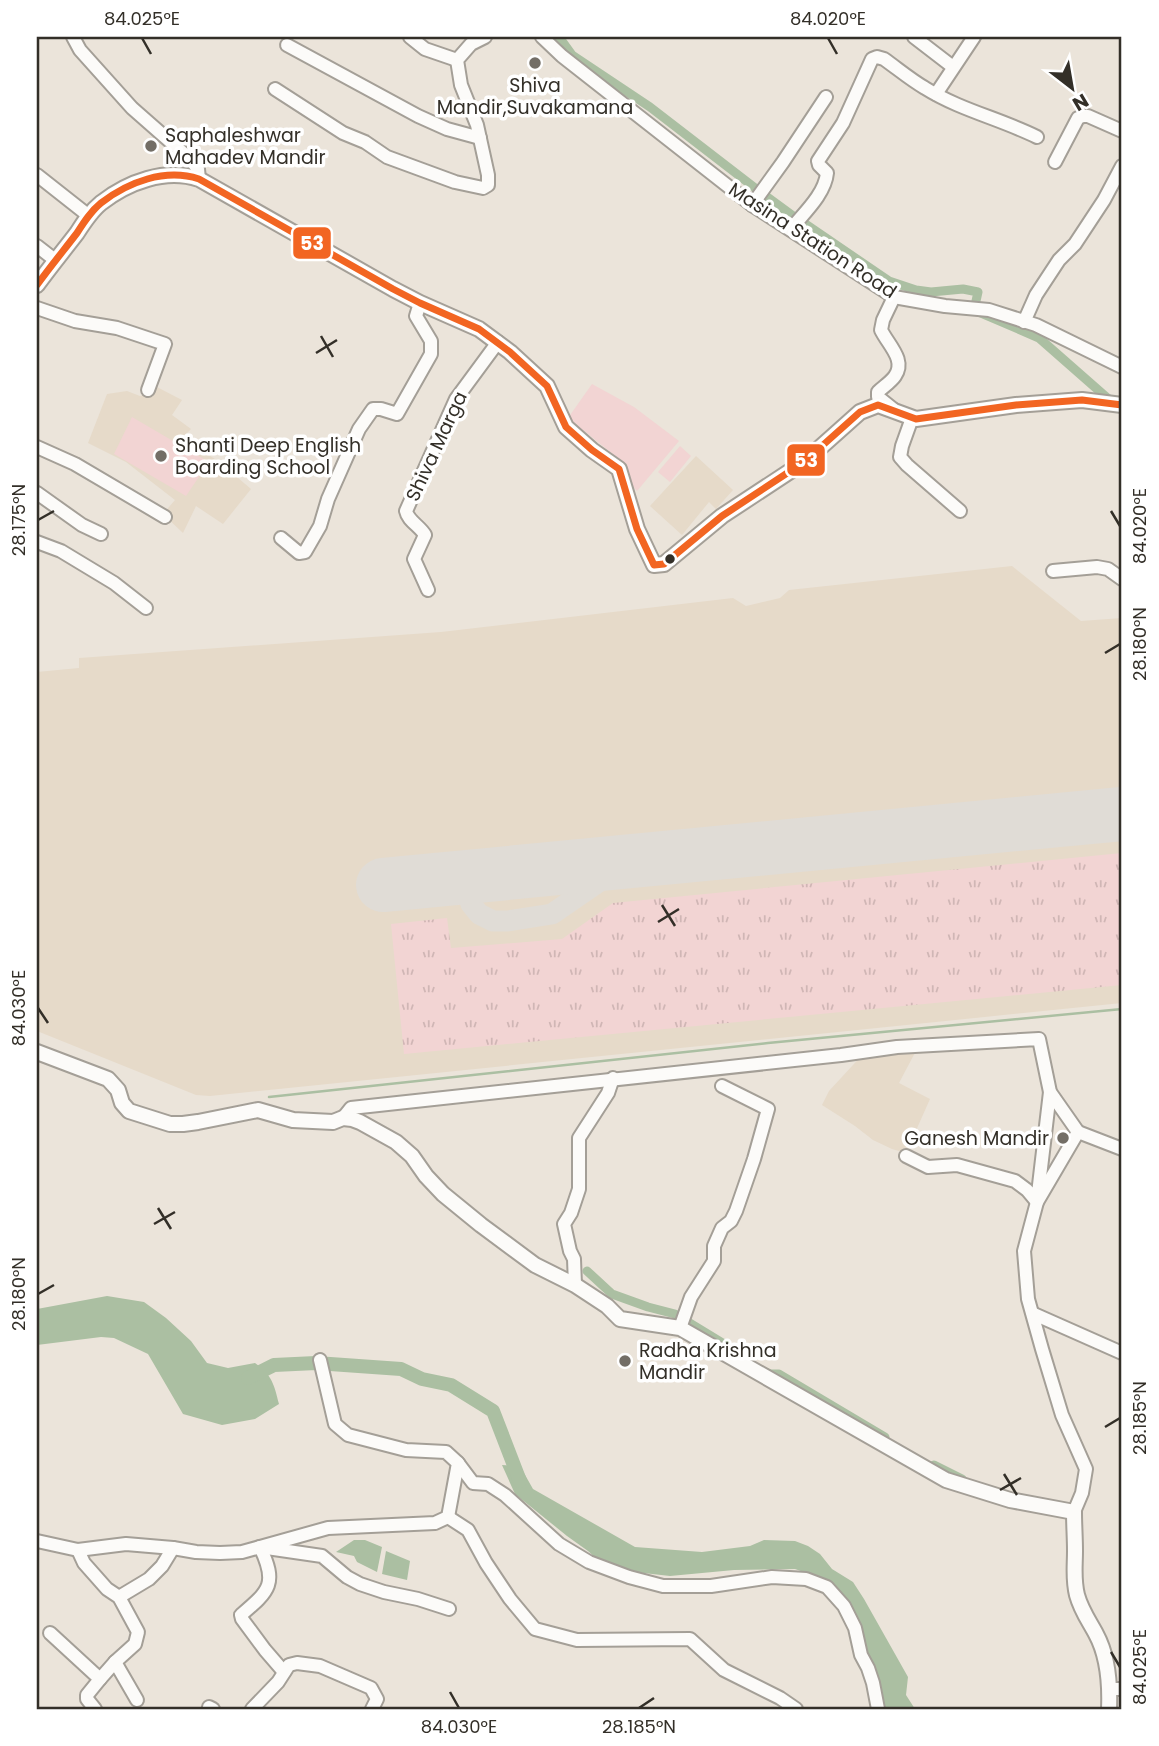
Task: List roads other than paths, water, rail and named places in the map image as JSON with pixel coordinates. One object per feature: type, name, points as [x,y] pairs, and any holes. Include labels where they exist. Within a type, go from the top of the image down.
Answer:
[{"type":"main road","points":[[37,285],[101,203],[136,182],[152,177],[191,176],[199,179],[420,303],[480,329],[498,342],[547,386],[566,427],[619,469],[637,529],[654,565],[664,564],[722,516],[804,462],[860,412],[878,405],[916,419],[1016,405],[1082,400],[1122,405]]},
{"type":"main road","points":[[37,1052],[108,1079],[118,1090],[122,1103],[129,1111],[170,1124],[198,1122],[258,1110],[293,1120],[333,1122],[343,1118],[360,1122],[396,1142],[412,1156],[443,1194],[481,1225],[535,1265],[575,1284],[607,1306],[620,1319],[680,1328],[946,1480],[1010,1500],[1074,1513],[1073,1574],[1084,1615],[1098,1636],[1116,1689],[1109,1709]]},
{"type":"street","points":[[73,37],[80,50],[132,108],[190,159],[198,169],[199,179]]},
{"type":"street","points":[[410,37],[425,49],[457,60]]},
{"type":"street","points":[[457,60],[471,44],[485,37]]},
{"type":"street","name":"Masina Station Road","points":[[542,37],[752,205],[894,297],[989,310],[1036,325],[1122,367]]},
{"type":"street","points":[[914,37],[953,67]]},
{"type":"street","points":[[936,94],[974,37]]},
{"type":"street","points":[[287,45],[418,116],[447,129],[480,138]]},
{"type":"street","points":[[792,229],[822,188],[827,174],[818,161],[843,124],[872,59],[877,57],[936,94],[1037,137]]},
{"type":"street","points":[[275,89],[387,157],[455,182],[483,188],[488,185],[488,181],[480,138],[461,85],[457,60]]},
{"type":"street","points":[[752,205],[826,97]]},
{"type":"street","points":[[1055,162],[1078,118],[1088,116],[1122,131]]},
{"type":"street","points":[[1024,322],[1036,295],[1104,200],[1122,166]]},
{"type":"street","points":[[37,175],[89,216]]},
{"type":"street","points":[[37,246],[55,260]]},
{"type":"street","points":[[893,410],[878,397],[878,392],[894,378],[900,366],[899,359],[881,330],[894,297]]},
{"type":"street","points":[[281,538],[299,552],[305,552],[320,526],[328,499],[359,429],[373,409],[397,414],[431,354],[430,341],[416,316],[420,303]]},
{"type":"street","points":[[37,308],[75,321],[117,328],[165,344],[148,390]]},
{"type":"street","name":"Shiva Marga","points":[[428,590],[414,559],[425,535],[420,527],[407,517],[406,511],[456,399],[498,342]]},
{"type":"street","points":[[912,418],[900,457],[960,511]]},
{"type":"street","points":[[37,447],[75,464],[164,517]]},
{"type":"street","points":[[37,493],[82,525],[101,534]]},
{"type":"street","points":[[37,542],[61,551],[114,583],[146,608]]},
{"type":"street","points":[[1054,572],[1097,567],[1115,572],[1122,579]]},
{"type":"street","points":[[343,1118],[351,1108],[613,1078],[897,1047],[1039,1039],[1050,1092],[1037,1202],[1024,1251],[1028,1299],[1062,1415],[1086,1469],[1082,1493],[1074,1513]]},
{"type":"street","points":[[575,1284],[574,1259],[565,1224],[579,1189],[579,1138],[608,1093],[613,1078]]},
{"type":"street","points":[[680,1328],[691,1297],[714,1261],[714,1246],[722,1228],[731,1221],[736,1211],[768,1109],[722,1086]]},
{"type":"street","points":[[1050,1092],[1078,1132],[1122,1149]]},
{"type":"street","points":[[1037,1202],[1078,1132]]},
{"type":"street","points":[[906,1156],[928,1167],[957,1166],[1015,1181],[1037,1202]]},
{"type":"street","points":[[1034,1314],[1122,1353]]},
{"type":"street","points":[[320,1363],[335,1424],[348,1435],[406,1450],[446,1452],[473,1483],[488,1484],[505,1495],[559,1544],[589,1562],[663,1586],[711,1586],[772,1577],[806,1579],[827,1587],[844,1606],[855,1628],[861,1655],[873,1683],[878,1709]]},
{"type":"street","points":[[448,1517],[458,1463]]},
{"type":"street","points":[[37,1541],[78,1550],[126,1544],[196,1552],[243,1552],[328,1528],[435,1524],[448,1517]]},
{"type":"street","points":[[448,1517],[468,1530],[510,1599],[535,1629],[577,1640],[690,1639],[724,1670],[796,1709]]},
{"type":"street","points":[[260,1547],[322,1556],[360,1584],[384,1592],[418,1598],[449,1609]]},
{"type":"street","points":[[260,1547],[266,1559],[270,1581],[264,1595],[241,1615],[284,1672]]},
{"type":"street","points":[[119,1597],[149,1579],[162,1566],[173,1548]]},
{"type":"street","points":[[78,1550],[83,1563],[107,1589],[119,1597],[138,1632],[135,1644],[115,1662],[87,1695],[95,1709]]},
{"type":"street","points":[[50,1633],[100,1679]]},
{"type":"street","points":[[115,1662],[137,1700]]},
{"type":"street","points":[[251,1709],[278,1682],[289,1665],[297,1663],[320,1666],[370,1688],[377,1699],[372,1709]]},
{"type":"waterway","points":[[559,37],[572,55],[650,107],[759,191]]},
{"type":"waterway","points":[[763,194],[793,216]]},
{"type":"waterway","points":[[804,223],[889,281],[931,292],[963,289],[978,292],[974,310],[1039,338],[1113,403]]},
{"type":"waterway","points":[[269,1097],[768,1043],[1122,1009]]},
{"type":"waterway","points":[[587,1271],[612,1294],[675,1314],[749,1361]]},
{"type":"waterway","points":[[248,1378],[274,1365],[316,1363],[401,1369],[422,1379],[451,1385],[493,1411],[520,1481]]},
{"type":"waterway","points":[[763,1371],[779,1374],[885,1437]]},
{"type":"waterway","points":[[934,1465],[962,1479]]},
{"type":"place","name":"Shiva Mandir,Suvakamana","points":[[535,63]]},
{"type":"place","name":"Saphaleshwar Mahadev Mandir","points":[[151,146]]},
{"type":"place","name":"Shanti Deep English Boarding School","points":[[161,456]]},
{"type":"place","name":"Ganesh Mandir","points":[[1063,1138]]},
{"type":"place","name":"Radha Krishna Mandir","points":[[625,1361]]}]
